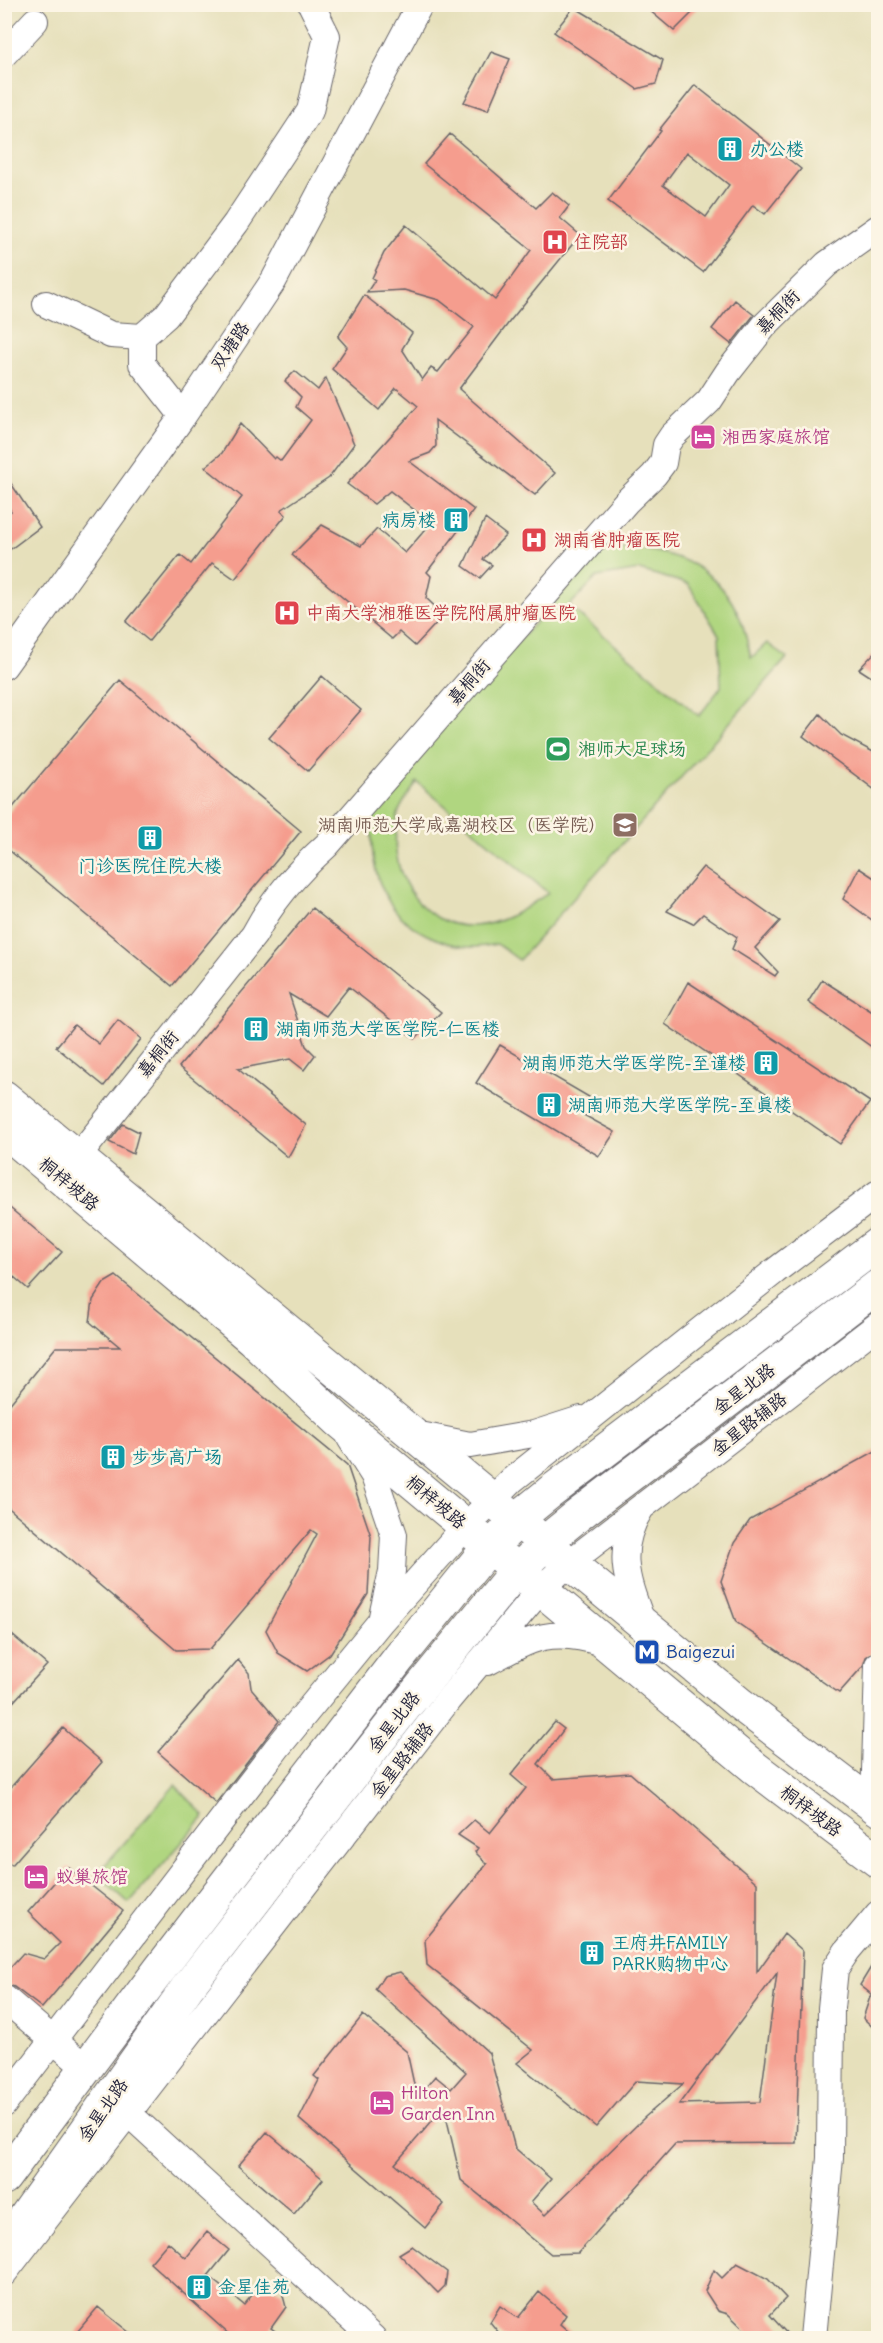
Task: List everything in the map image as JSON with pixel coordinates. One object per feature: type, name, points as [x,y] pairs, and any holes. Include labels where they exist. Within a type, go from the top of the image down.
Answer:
[{"type":"main road","name":"桐梓坡路","points":[[4,1097],[740,1704],[876,1807]]},
{"type":"main road","name":"桐梓坡路","points":[[4,1130],[252,1339],[338,1420],[754,1768],[879,1861]]},
{"type":"main road","name":"金星北路","points":[[4,2178],[160,1969],[399,1658],[478,1537],[518,1520],[549,1493],[879,1244]]},
{"type":"main road","name":"金星北路","points":[[4,2247],[120,2106],[187,1988],[490,1601],[529,1580],[557,1553],[577,1516],[879,1286]]},
{"type":"street","points":[[183,416],[142,364],[142,338],[165,316],[236,223],[310,111],[327,36],[311,4]]},
{"type":"street","name":"双塘路","points":[[4,666],[183,416],[274,280],[420,4]]},
{"type":"street","points":[[4,54],[35,21]]},
{"type":"street","name":"嘉桐街","points":[[77,1158],[123,1097],[254,935],[267,910],[626,502],[654,475],[663,463],[666,445],[672,436],[709,401],[755,336],[827,264],[879,228]]},
{"type":"street","points":[[46,304],[111,334],[142,338]]},
{"type":"street","points":[[4,2104],[277,1748],[381,1621],[478,1537],[493,1499],[512,1480],[595,1414],[879,1193]]},
{"type":"street","name":"金星路辅路","points":[[557,1553],[643,1506],[879,1325]]},
{"type":"street","points":[[414,1434],[470,1445],[534,1434],[595,1414]]},
{"type":"street","points":[[338,1420],[375,1476],[394,1536],[392,1571],[381,1621]]},
{"type":"street","points":[[643,1506],[629,1527],[625,1550],[628,1583],[643,1624]]},
{"type":"street","name":"金星路辅路","points":[[4,2273],[120,2106],[474,1669],[529,1580]]},
{"type":"street","points":[[474,1669],[519,1645],[553,1634],[583,1637],[606,1644]]},
{"type":"street","points":[[876,1807],[879,1665]]},
{"type":"street","points":[[813,2338],[830,2158],[831,2008],[835,1970],[847,1951],[879,1914]]},
{"type":"street","points":[[4,1998],[86,2068]]},
{"type":"street","points":[[120,2106],[372,2338]]},
{"type":"green space","name":"湘师大足球场","points":[[624,548],[643,550],[678,558],[694,565],[708,574],[731,600],[742,623],[751,658],[767,643],[787,658],[519,960],[497,944],[465,947],[434,938],[414,928],[399,915],[387,899],[379,882],[372,842],[374,801],[598,553]],"holes":[[[639,570],[688,584],[719,635],[721,687],[699,716],[569,606],[597,577]],[[417,782],[548,893],[512,915],[484,925],[455,924],[425,909],[405,882],[396,849],[397,816]]]},
{"type":"green space","points":[[175,1785],[205,1816],[129,1903],[97,1874]]},
{"type":"building","points":[[642,4],[701,4],[674,31]]},
{"type":"building","points":[[574,7],[663,60],[656,84],[637,89],[554,32]]},
{"type":"building","points":[[491,52],[510,59],[488,110],[464,102]]},
{"type":"building","points":[[695,85],[801,169],[765,214],[753,205],[703,272],[608,201],[661,131],[659,130]],"holes":[[[687,152],[729,185],[706,217],[663,185]]]},
{"type":"building","points":[[450,134],[536,208],[552,192],[569,206],[560,218],[580,235],[510,321],[459,389],[555,473],[535,495],[435,420],[436,446],[430,453],[409,461],[474,510],[427,572],[431,576],[426,598],[444,615],[415,646],[399,632],[392,639],[292,555],[322,525],[361,546],[377,529],[405,553],[431,523],[390,491],[374,504],[347,484],[418,406],[396,388],[379,410],[332,369],[347,347],[338,337],[364,295],[412,333],[402,349],[422,380],[431,368],[438,372],[474,327],[439,300],[404,290],[367,292],[375,280],[372,278],[384,253],[406,225],[495,300],[531,250],[424,164]]},
{"type":"building","points":[[735,300],[754,315],[731,344],[712,329]]},
{"type":"building","points":[[295,371],[318,390],[326,378],[354,444],[329,478],[281,510],[286,515],[235,579],[212,563],[149,641],[126,622],[180,555],[191,564],[242,497],[205,467],[222,453],[240,424],[274,459],[276,457],[281,461],[311,420],[296,407],[301,397],[285,381]]},
{"type":"building","points":[[4,473],[40,527],[4,554],[4,517],[11,511],[4,500]]},
{"type":"building","points":[[485,519],[506,535],[483,559],[492,565],[480,578],[463,566]]},
{"type":"building","points":[[879,648],[879,682],[859,669]]},
{"type":"building","points":[[322,676],[361,710],[308,771],[269,738]]},
{"type":"building","name":"门诊医院住院大楼","points":[[120,680],[301,831],[172,986],[4,846],[4,818]]},
{"type":"building","points":[[820,714],[841,735],[879,755],[879,793],[803,736]]},
{"type":"building","points":[[703,867],[780,921],[755,948],[778,972],[775,976],[732,949],[737,937],[703,914],[693,924],[667,911]]},
{"type":"building","points":[[859,868],[879,881],[879,925],[843,899]]},
{"type":"building","name":"湖南师范大学医学院-仁医楼","points":[[312,908],[441,1012],[415,1039],[349,987],[326,1016],[289,994],[306,1046],[315,1055],[304,1070],[290,1059],[238,1069],[306,1125],[288,1157],[179,1067]]},
{"type":"building","points":[[822,980],[879,1016],[879,1052],[808,1002]]},
{"type":"building","name":"湖南师范大学医学院-至谨楼","points":[[688,982],[870,1102],[840,1144],[665,1024]]},
{"type":"building","points":[[118,1020],[141,1039],[104,1086],[56,1047],[74,1025],[99,1044]]},
{"type":"building","name":"湖南师范大学医学院-至真楼","points":[[500,1045],[589,1097],[580,1113],[615,1132],[599,1156],[476,1083]]},
{"type":"building","points":[[123,1124],[139,1132],[133,1154],[109,1142]]},
{"type":"building","points":[[4,1203],[62,1252],[28,1289],[14,1277],[4,1290]]},
{"type":"building","name":"步步高广场","points":[[116,1276],[347,1465],[371,1536],[368,1594],[330,1654],[307,1671],[278,1653],[266,1630],[317,1534],[311,1530],[210,1649],[176,1650],[4,1504],[4,1411],[56,1347],[120,1347],[90,1322],[93,1300],[104,1283]]},
{"type":"building","points":[[879,1449],[879,1640],[876,1650],[866,1657],[863,1666],[839,1693],[736,1622],[721,1581],[734,1543],[750,1520]]},
{"type":"building","points":[[4,1628],[47,1665],[4,1712]]},
{"type":"building","points":[[238,1660],[249,1673],[251,1688],[279,1721],[216,1803],[158,1752]]},
{"type":"building","name":"王府井FAMILY PARK购物中心","points":[[555,1722],[564,1729],[538,1764],[553,1779],[630,1773],[757,1883],[757,1972],[784,1934],[803,1951],[796,2143],[675,2144],[578,2253],[551,2254],[461,2180],[444,2107],[395,2164],[444,2204],[425,2228],[299,2119],[319,2080],[314,2076],[363,2015],[407,2052],[417,2098],[435,2076],[451,2089],[466,2072],[375,1989],[384,1976],[400,1972],[489,2053],[515,2148],[551,2179],[531,2202],[545,2215],[645,2117],[683,2084],[636,2081],[596,2127],[517,2063],[533,2050],[427,1965],[425,1940],[487,1864],[475,1852],[478,1848],[458,1835],[474,1820],[490,1833],[526,1788],[511,1775]],"holes":[[[777,1973],[760,2102],[679,2104]]]},
{"type":"building","points":[[63,1728],[102,1762],[12,1865],[4,1858],[4,1795]]},
{"type":"building","points":[[68,1867],[123,1911],[42,2008],[14,1987],[4,1983],[4,1974],[23,1953],[44,1959],[60,1943],[28,1912]]},
{"type":"building","points":[[879,1954],[879,2033],[863,2018],[871,1994],[860,1985]]},
{"type":"building","points":[[267,2132],[323,2179],[294,2214],[238,2166]]},
{"type":"building","name":"金星佳苑","points":[[207,2232],[229,2250],[208,2276],[244,2305],[262,2283],[282,2292],[286,2307],[271,2328],[285,2338],[233,2338],[150,2263],[168,2242],[186,2258]]},
{"type":"building","points":[[412,2246],[447,2272],[445,2286],[438,2293],[399,2254]]},
{"type":"building","points":[[737,2263],[768,2279],[786,2298],[770,2315],[791,2338],[753,2338],[728,2314],[718,2311],[705,2291],[714,2270],[722,2278]]},
{"type":"building","points":[[539,2292],[566,2315],[560,2324],[576,2338],[503,2338],[490,2322],[500,2306],[518,2318]]},
{"type":"building","points":[[98,2307],[136,2338],[72,2338]]},
{"type":"place","name":"办公楼","points":[[730,149]]},
{"type":"place","name":"住院部","points":[[555,242]]},
{"type":"place","name":"湘西家庭旅馆","points":[[703,437]]},
{"type":"place","name":"病房楼","points":[[456,520]]},
{"type":"place","name":"湖南省肿瘤医院","points":[[534,540]]},
{"type":"place","name":"中南大学湘雅医学院附属肿瘤医院","points":[[287,613]]},
{"type":"place","name":"湘师大足球场","points":[[558,749]]},
{"type":"place","name":"湖南师范大学咸嘉湖校区（医学院）","points":[[625,825]]},
{"type":"place","name":"门诊医院住院大楼","points":[[150,838]]},
{"type":"place","name":"湖南师范大学医学院-仁医楼","points":[[256,1029]]},
{"type":"place","name":"湖南师范大学医学院-至谨楼","points":[[766,1063]]},
{"type":"place","name":"湖南师范大学医学院-至真楼","points":[[549,1105]]},
{"type":"place","name":"步步高广场","points":[[113,1457]]},
{"type":"place","name":"Baigezui","points":[[647,1652]]},
{"type":"place","name":"蚁巢旅馆","points":[[36,1877]]},
{"type":"place","name":"王府井FAMILY PARK购物中心","points":[[592,1953]]},
{"type":"place","name":"Hilton Garden Inn","points":[[382,2103]]},
{"type":"place","name":"金星佳苑","points":[[199,2287]]}]
